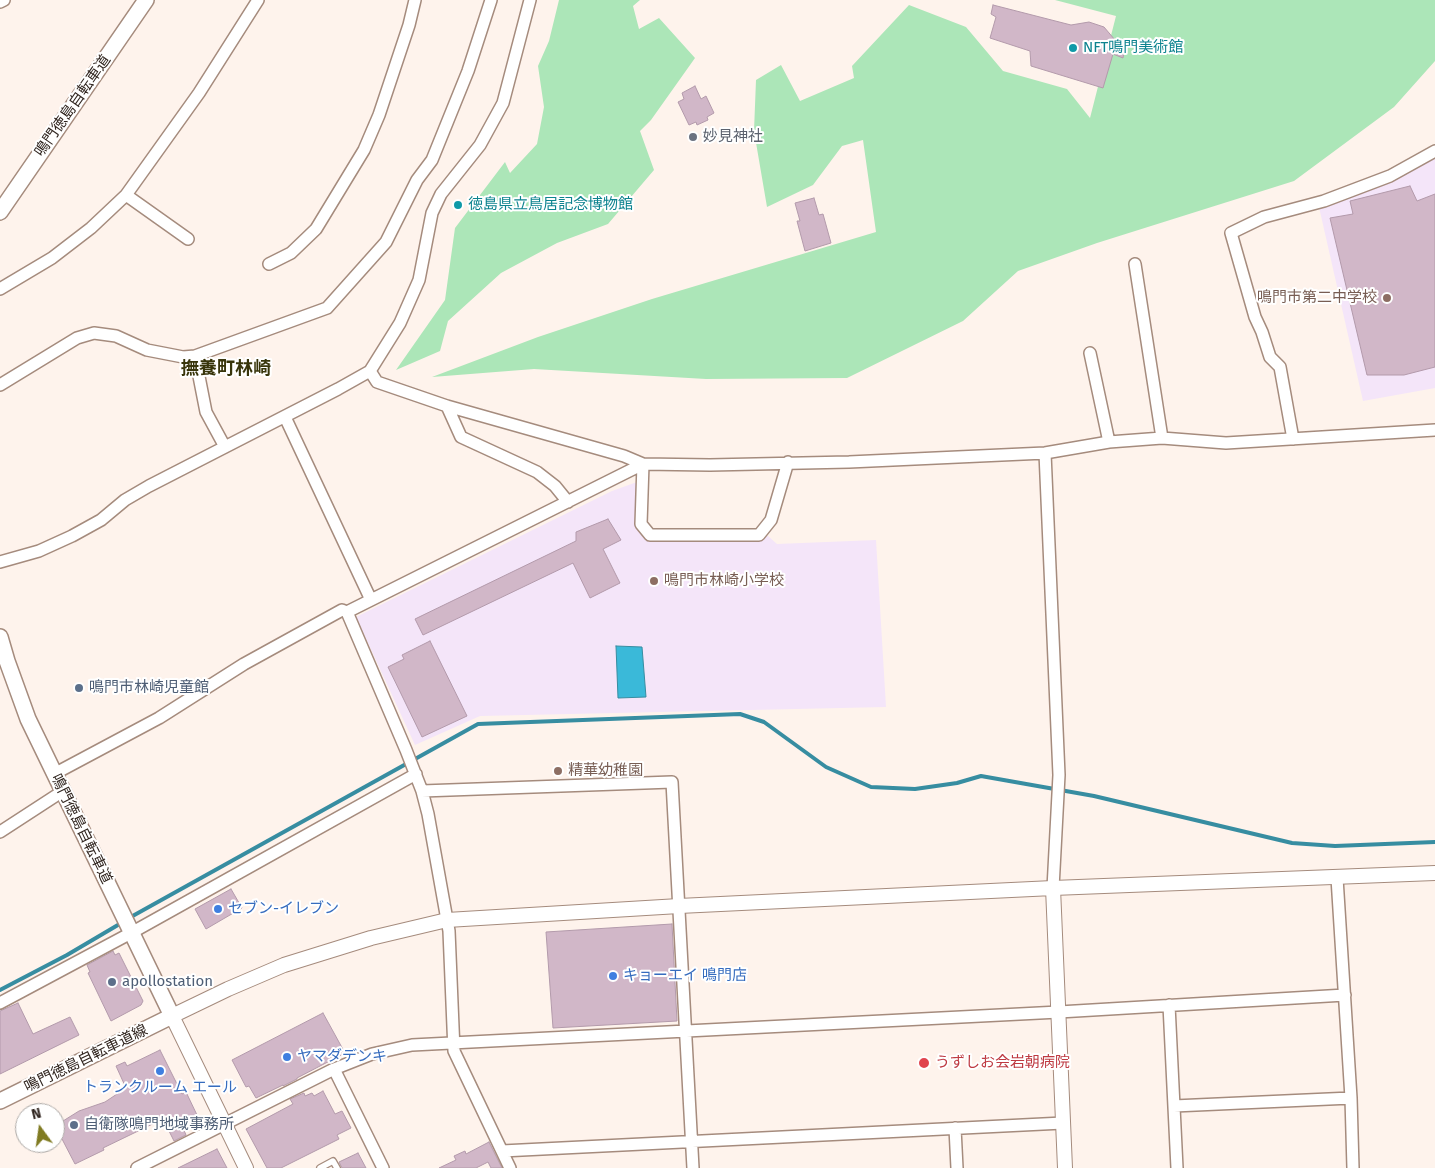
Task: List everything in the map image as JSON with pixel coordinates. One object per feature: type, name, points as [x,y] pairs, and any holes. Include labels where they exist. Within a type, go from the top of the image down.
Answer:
[{"type":"main road","name":"鳴門徳島自転車道","points":[[0,212],[146,0]]},
{"type":"main road","name":"鳴門徳島自転車道","points":[[0,637],[28,719],[172,1016]]},
{"type":"main road","name":"鳴門徳島自転車道線","points":[[0,1101],[172,1016]]},
{"type":"street","points":[[0,2],[4,0]]},
{"type":"street","points":[[0,289],[52,258],[91,228],[126,195],[199,93],[258,0]]},
{"type":"street","points":[[269,264],[291,253],[316,229],[364,150],[379,115],[409,25],[415,0]]},
{"type":"street","points":[[0,385],[77,338],[94,333],[116,336],[147,350],[182,357],[195,356],[327,308],[386,242],[417,180],[432,160],[468,71],[491,0]]},
{"type":"street","points":[[0,562],[39,551],[72,536],[101,520],[125,500],[149,486],[285,417],[370,371],[400,323],[419,280],[432,212],[440,194],[480,145],[503,102],[530,0]]},
{"type":"street","points":[[1293,439],[1280,367],[1270,357],[1262,332],[1255,318],[1231,232],[1264,217],[1324,201],[1390,176],[1435,151]]},
{"type":"street","points":[[126,195],[188,238]]},
{"type":"street","points":[[1136,264],[1162,438]]},
{"type":"street","points":[[1090,353],[1109,442]]},
{"type":"street","points":[[195,356],[206,412],[225,447]]},
{"type":"street","points":[[370,371],[377,382],[447,406],[624,456],[643,464],[710,465],[849,462],[1045,453],[1109,442],[1162,438],[1226,443],[1435,430]]},
{"type":"street","points":[[447,406],[460,437],[537,472],[555,486],[568,502]]},
{"type":"street","points":[[285,417],[371,600]]},
{"type":"street","points":[[1045,453],[1059,775],[1053,888],[1066,1168]]},
{"type":"street","points":[[643,464],[641,524],[650,535],[759,535],[771,520],[788,462]]},
{"type":"street","points":[[54,774],[159,718],[244,664],[334,614],[342,610],[347,612],[643,464]]},
{"type":"street","points":[[347,612],[422,792],[428,814],[449,931],[454,1051],[510,1168]]},
{"type":"street","points":[[0,1003],[415,772]]},
{"type":"street","points":[[422,792],[672,782],[693,1168]]},
{"type":"street","points":[[0,832],[63,791]]},
{"type":"street","points":[[246,1168],[172,1016],[255,977],[305,957],[371,938],[447,920],[679,906],[1053,888],[1435,873]]},
{"type":"street","points":[[1337,878],[1351,1098],[1353,1168]]},
{"type":"street","points":[[138,1168],[334,1069],[372,1054],[412,1045],[1059,1012],[1345,995]]},
{"type":"street","points":[[1169,1005],[1178,1168]]},
{"type":"street","points":[[334,1069],[383,1168]]},
{"type":"street","points":[[1174,1106],[1351,1098]]},
{"type":"street","points":[[502,1151],[1063,1123]]},
{"type":"street","points":[[955,1128],[958,1168]]},
{"type":"lane","points":[[320,1168],[333,1161],[336,1168]]},
{"type":"shaded area","name":"鳴門市第二中学校","points":[[1435,157],[1435,388],[1363,401],[1319,207],[1393,181]]},
{"type":"shaded area","name":"鳴門市林崎小学校","points":[[637,482],[638,527],[648,541],[768,536],[777,544],[876,540],[886,707],[480,716],[415,745],[356,617],[612,491]]},
{"type":"green space","points":[[559,0],[640,0],[633,6],[639,29],[659,18],[695,58],[651,120],[640,131],[654,170],[608,224],[557,243],[501,273],[448,321],[440,351],[396,370],[445,300],[455,228],[505,162],[510,173],[537,144],[544,107],[538,66],[549,41]]},
{"type":"green space","points":[[1055,0],[1435,0],[1435,61],[1394,107],[1294,181],[1097,243],[1018,271],[963,321],[847,378],[706,379],[534,369],[432,377],[538,337],[652,299],[876,232],[863,140],[842,146],[813,185],[767,207],[754,131],[756,80],[781,65],[800,101],[854,78],[852,66],[909,5],[966,27],[1003,71],[1067,89],[1090,118],[1116,16]]},
{"type":"water","points":[[616,646],[642,647],[646,697],[618,698]]},
{"type":"building","name":"NFT鳴門美術館","points":[[993,5],[1071,25],[1089,22],[1104,27],[1115,40],[1125,45],[1123,58],[1113,54],[1103,88],[1031,66],[1030,51],[990,38],[996,17],[991,14]]},
{"type":"building","points":[[695,86],[701,99],[706,96],[714,113],[707,117],[708,120],[697,125],[696,122],[689,125],[678,102],[684,99],[682,93]]},
{"type":"building","name":"鳴門市第二中学校","points":[[1410,186],[1417,201],[1435,194],[1435,367],[1404,375],[1367,375],[1330,218],[1353,214],[1350,201]]},
{"type":"building","points":[[814,198],[819,215],[823,214],[831,243],[805,251],[797,221],[800,221],[795,203]]},
{"type":"building","points":[[608,519],[621,540],[603,549],[620,583],[590,598],[573,563],[423,635],[415,619],[576,541],[576,532]]},
{"type":"building","points":[[430,641],[467,716],[422,737],[388,667],[404,659],[402,655]]},
{"type":"building","points":[[231,889],[242,908],[206,929],[195,909]]},
{"type":"building","name":"キョーエイ 鳴門店","points":[[672,924],[677,1021],[553,1028],[546,932]]},
{"type":"building","name":"apollostation","points":[[113,951],[115,955],[119,953],[143,1001],[141,1005],[111,1021],[88,973],[90,972],[87,965]]},
{"type":"building","points":[[18,1003],[33,1034],[70,1017],[79,1035],[0,1074],[0,1011]]},
{"type":"building","name":"ヤマダデンキ","points":[[323,1013],[345,1053],[297,1079],[256,1098],[249,1086],[246,1087],[232,1060]]},
{"type":"building","points":[[160,1050],[182,1094],[186,1092],[197,1115],[181,1123],[186,1135],[174,1141],[163,1119],[75,1164],[65,1145],[65,1120],[79,1111],[105,1102],[126,1088],[116,1066],[125,1062],[127,1066]]},
{"type":"building","points":[[323,1091],[335,1114],[342,1111],[351,1128],[337,1135],[339,1139],[281,1168],[267,1168],[246,1129],[293,1104],[290,1099],[304,1093],[305,1096],[312,1093],[314,1096]]},
{"type":"building","points":[[489,1142],[502,1168],[491,1168],[488,1162],[476,1168],[439,1168],[456,1160],[454,1156],[465,1151],[466,1154]]},
{"type":"building","points":[[217,1149],[227,1168],[178,1168]]},
{"type":"building","points":[[358,1153],[366,1168],[342,1168],[339,1162]]},
{"type":"waterway","points":[[129,918],[478,724],[740,714],[764,722],[826,767],[871,787],[915,789],[957,783],[981,776],[1094,796],[1292,843],[1335,846],[1435,842]]},
{"type":"waterway","points":[[0,990],[67,955],[123,922]]},
{"type":"place","name":"NFT鳴門美術館","points":[[1073,48]]},
{"type":"place","name":"妙見神社","points":[[693,137]]},
{"type":"place","name":"徳島県立鳥居記念博物館","points":[[458,205]]},
{"type":"place","name":"鳴門市第二中学校","points":[[1387,298]]},
{"type":"place","name":"鳴門市林崎小学校","points":[[654,581]]},
{"type":"place","name":"鳴門市林崎児童館","points":[[79,688]]},
{"type":"place","name":"精華幼稚園","points":[[558,771]]},
{"type":"place","name":"セブン-イレブン","points":[[218,909]]},
{"type":"place","name":"キョーエイ 鳴門店","points":[[613,976]]},
{"type":"place","name":"apollostation","points":[[112,982]]},
{"type":"place","name":"ヤマダデンキ","points":[[287,1057]]},
{"type":"place","name":"うずしお会岩朝病院","points":[[924,1063]]},
{"type":"place","name":"トランクルーム エール","points":[[160,1071]]},
{"type":"place","name":"自衛隊鳴門地域事務所","points":[[74,1125]]},
{"type":"district","name":"撫養町林崎","points":[[226,369]]}]
